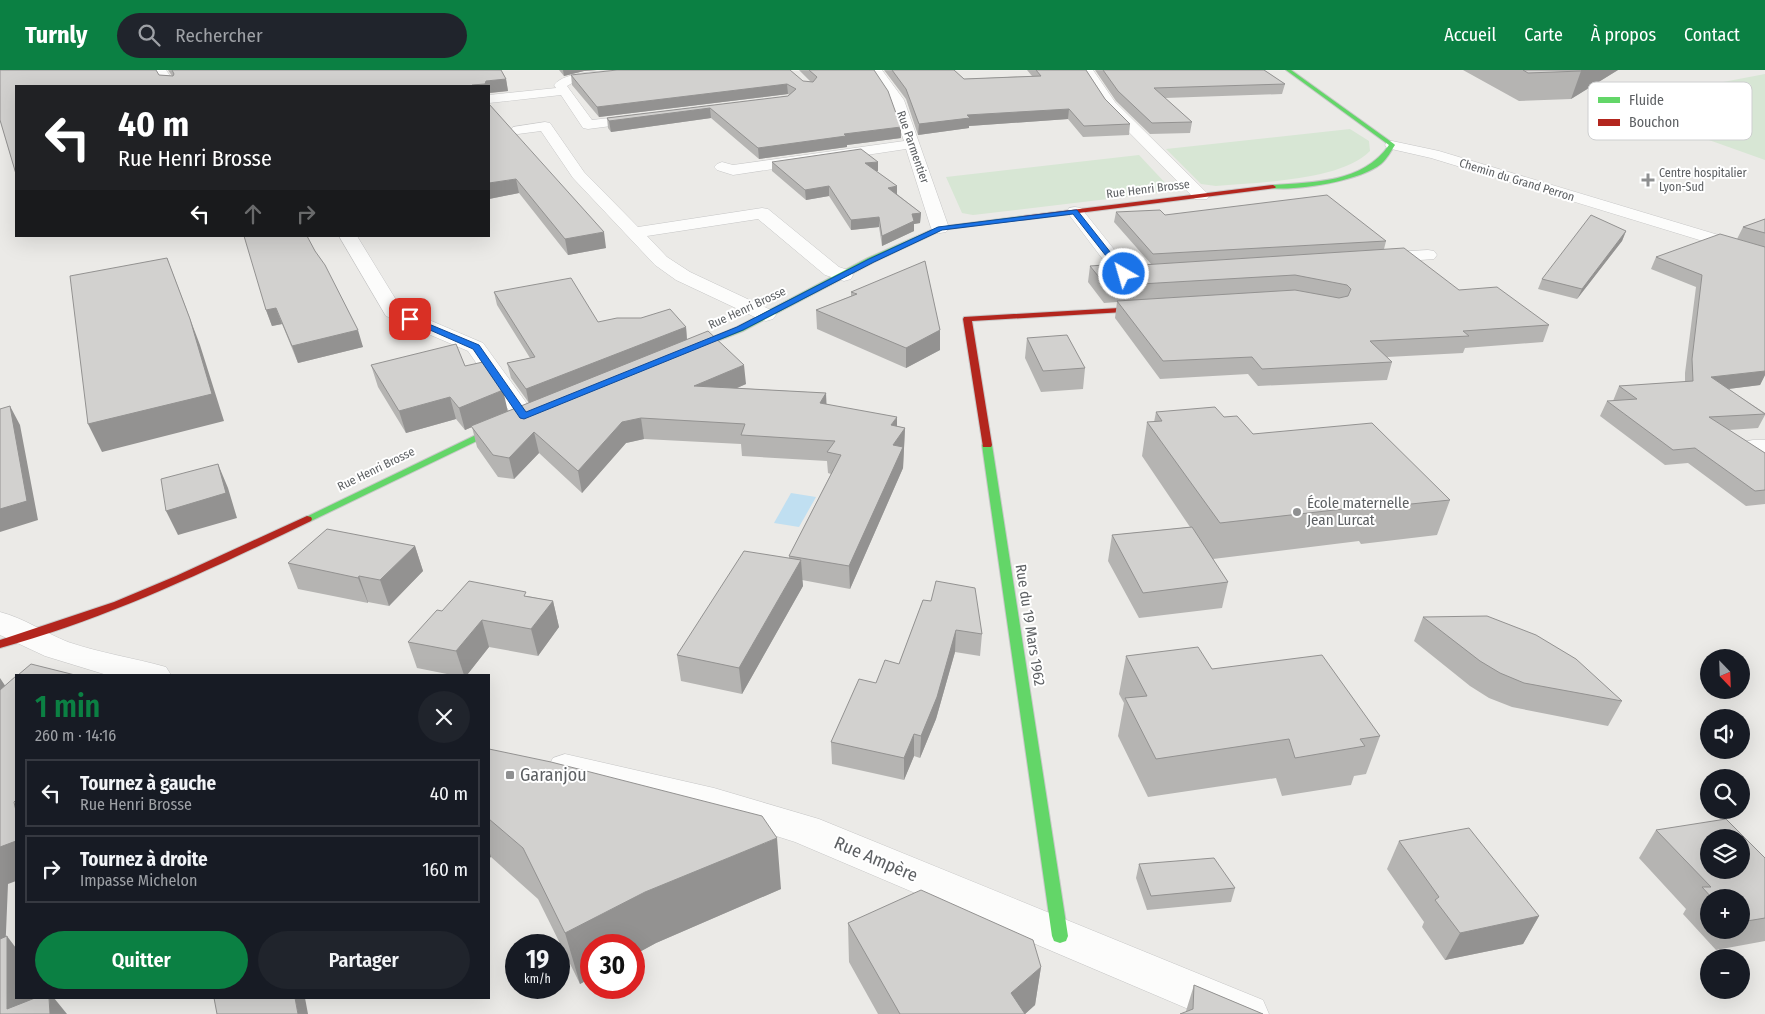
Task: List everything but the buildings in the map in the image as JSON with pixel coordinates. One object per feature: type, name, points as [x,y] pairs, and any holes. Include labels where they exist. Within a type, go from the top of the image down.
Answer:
[{"type":"street","points":[[160,70],[170,85]]},
{"type":"street","points":[[652,70],[571,79],[560,85],[588,125],[654,117]]},
{"type":"street","name":"Rue Parmentier","points":[[876,70],[897,100],[940,228]]},
{"type":"street","points":[[1087,70],[1110,105],[1201,196]]},
{"type":"street","name":"Chemin du Grand Perron","points":[[1288,70],[1392,145],[1434,154],[1765,255]]},
{"type":"street","points":[[490,99],[564,91]]},
{"type":"street","points":[[518,130],[545,126],[578,175],[661,261],[683,276],[766,315]]},
{"type":"street","points":[[722,167],[733,170],[913,144]]},
{"type":"street","name":"Rue Henri Brosse","points":[[668,358],[740,328],[940,228],[1325,180],[1356,174],[1378,164],[1392,145]]},
{"type":"street","points":[[1075,212],[1124,274],[1163,271]]},
{"type":"street","points":[[636,233],[762,213],[832,271],[844,275]]},
{"type":"street","points":[[349,237],[393,312],[476,347],[528,414]]},
{"type":"street","points":[[1360,260],[1428,255]]},
{"type":"street","name":"Rue du 19 Mars 1962","points":[[1060,936],[1013,612],[967,319],[1163,307]]},
{"type":"street","name":"Rue Henri Brosse","points":[[8,634],[118,605],[180,579],[486,431],[528,414]]},
{"type":"street","points":[[8,634],[103,664],[150,674]]},
{"type":"street","name":"Rue Ampère","points":[[533,759],[714,802],[806,830],[1248,1014]]},
{"type":"green space","points":[[1765,74],[1765,160],[1709,140],[1752,140],[1752,82],[1723,82]]},
{"type":"green space","points":[[1350,129],[1369,141],[1370,151],[1357,161],[1340,169],[1320,174],[1276,181],[1216,186],[1201,184],[1166,149]]},
{"type":"green space","points":[[1139,155],[1169,187],[1166,192],[973,215],[962,213],[946,177]]},
{"type":"water","points":[[791,493],[816,497],[799,527],[774,523]]},
{"type":"traffic: fast","points":[[1273,187],[1342,179],[1355,175],[1368,170],[1378,163],[1392,145],[1288,70]]},
{"type":"traffic: fast","points":[[681,352],[740,329],[871,260],[940,228],[1023,218]]},
{"type":"traffic: fast","points":[[307,519],[509,422]]},
{"type":"traffic: fast","points":[[987,445],[1060,936]]},
{"type":"traffic: jam","points":[[1023,218],[1273,187]]},
{"type":"traffic: jam","points":[[987,445],[967,319],[1154,308]]},
{"type":"traffic: jam","points":[[0,644],[118,605],[180,579],[307,519]]},
{"type":"place","name":"Centre hospitalier Lyon-Sud","points":[[1648,180]]},
{"type":"place","name":"École maternelle Jean Lurcat","points":[[1297,512]]},
{"type":"place","name":"Garanjou","points":[[510,775]]},
{"type":"route","points":[[410,319],[476,347],[524,416],[740,328],[871,260],[940,228],[1075,212],[1124,274]]}]
